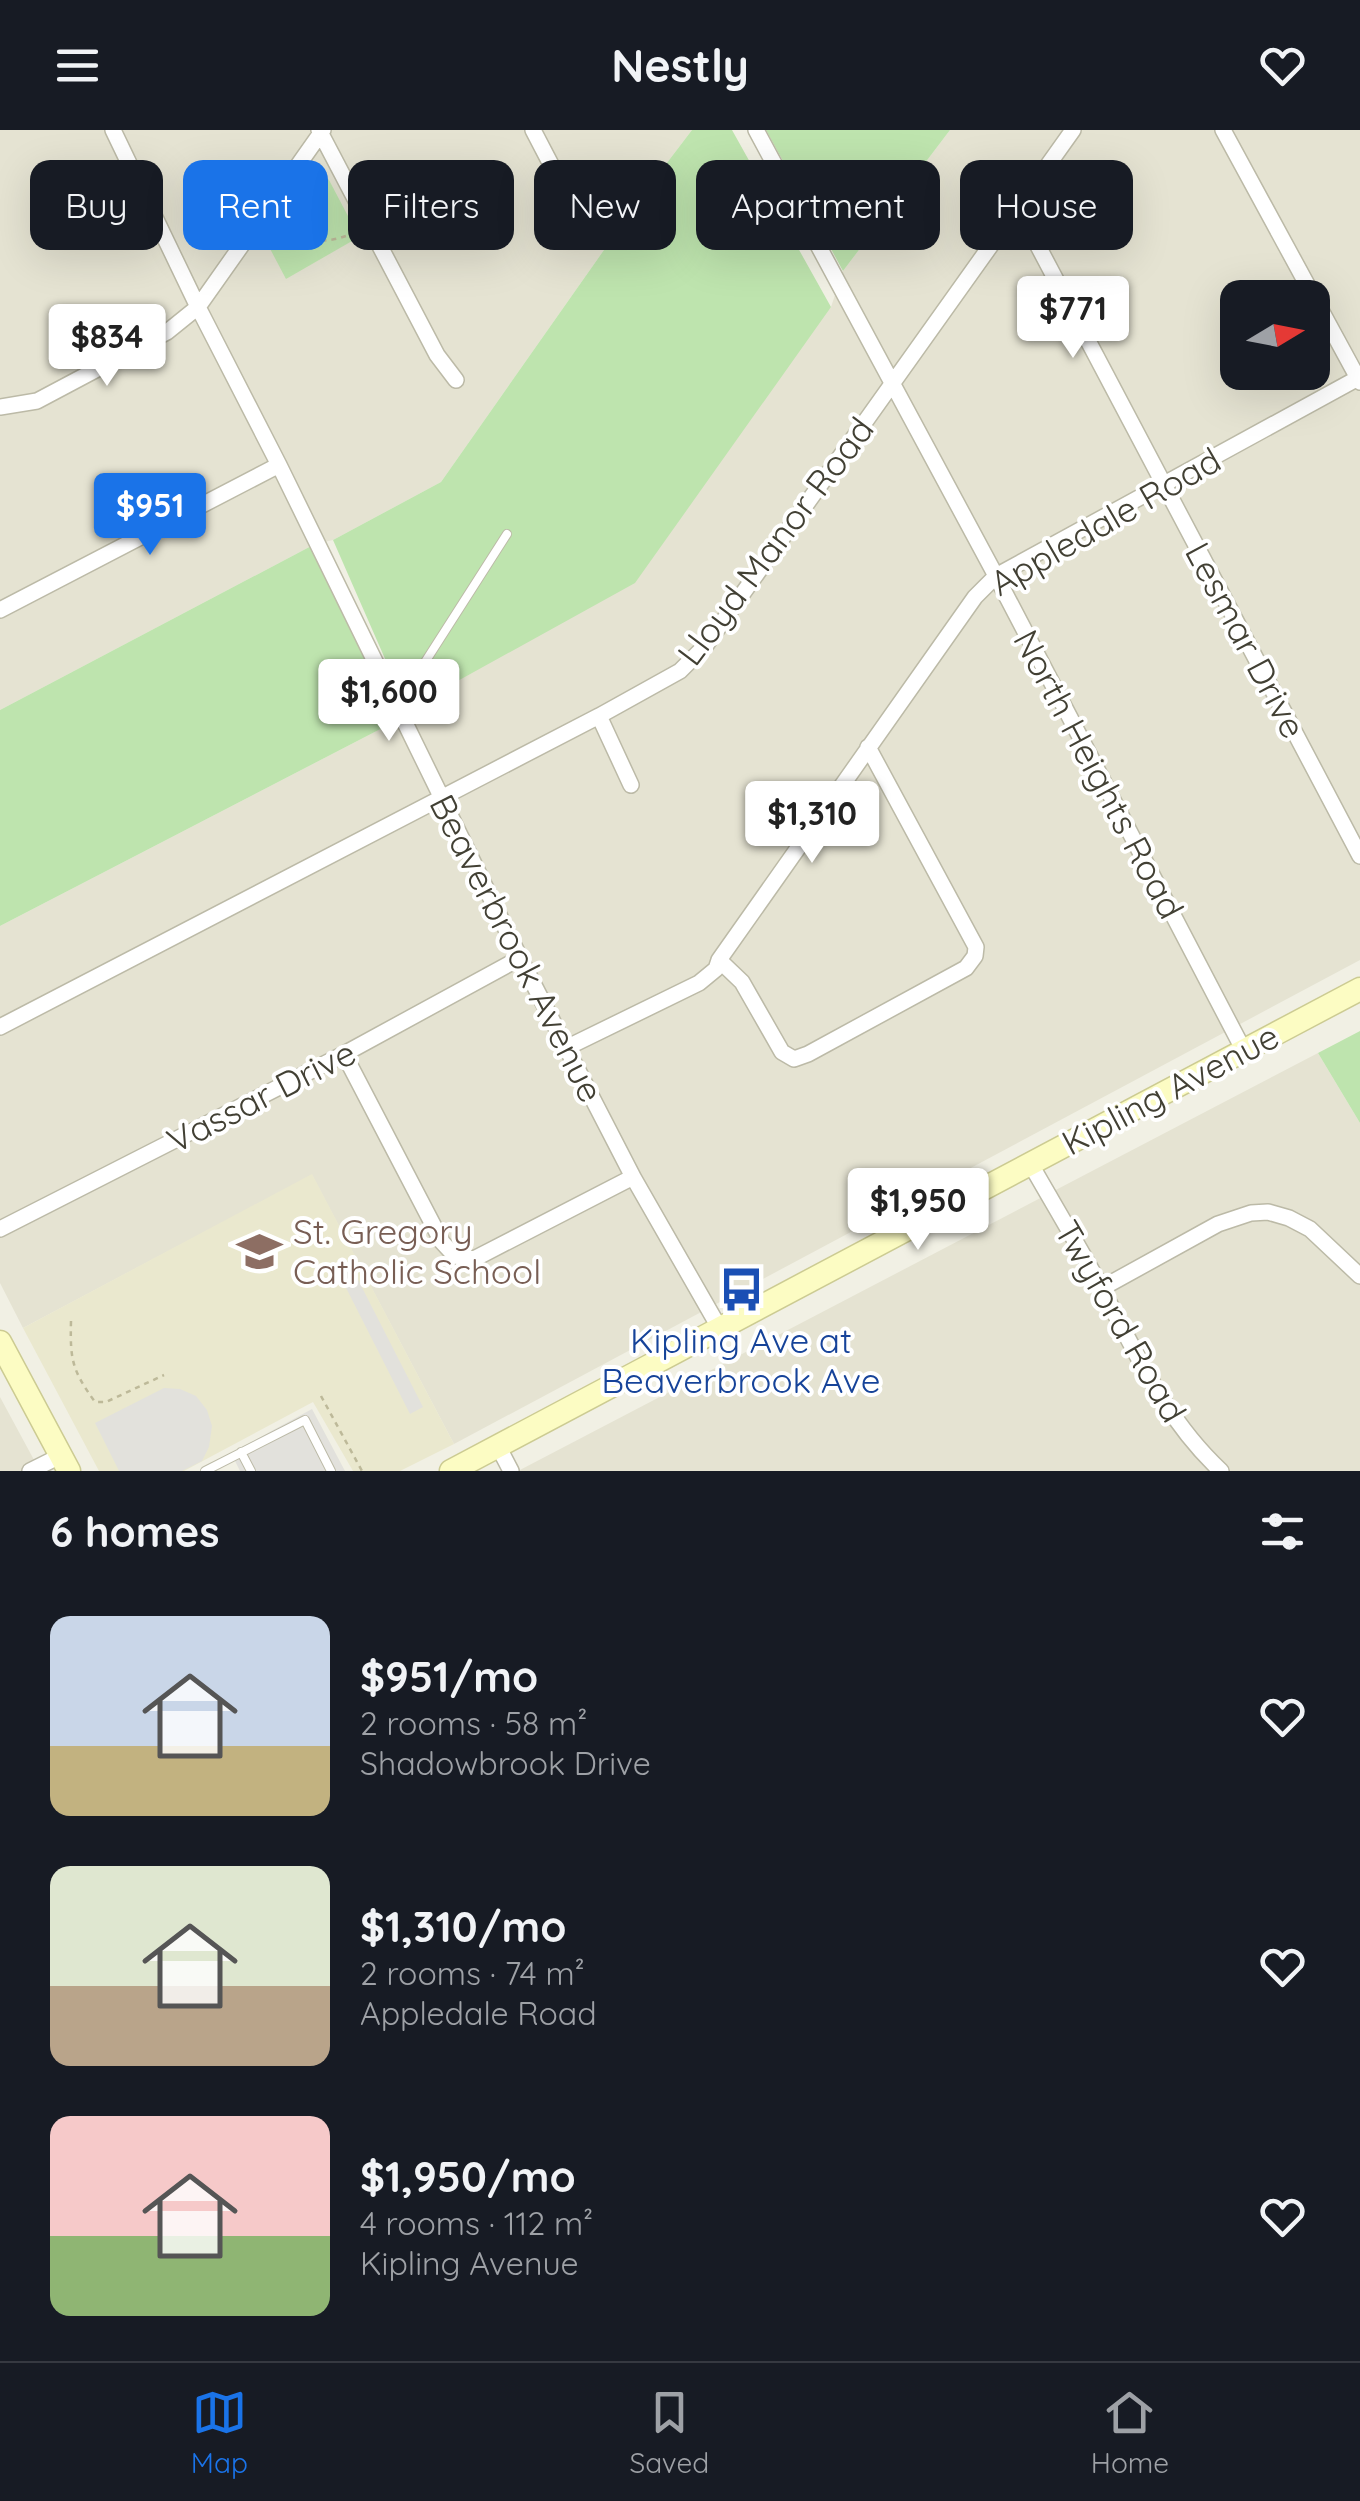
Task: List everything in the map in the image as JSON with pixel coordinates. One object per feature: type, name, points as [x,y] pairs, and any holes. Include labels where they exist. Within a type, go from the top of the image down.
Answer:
[{"type":"main road","name":"Kipling Avenue","points":[[451,1471],[1360,989]]},
{"type":"main road","points":[[0,1342],[64,1463]]},
{"type":"street","name":"Beaverbrook Avenue","points":[[113,130],[520,958],[633,1177],[720,1330]]},
{"type":"street","points":[[533,130],[549,160]]},
{"type":"street","name":"North Heights Road","points":[[756,130],[894,383],[1243,1049]]},
{"type":"street","name":"Lloyd Manor Road","points":[[1052,160],[1073,130]]},
{"type":"street","points":[[1223,130],[1359,379]]},
{"type":"street","points":[[0,407],[36,401],[167,332],[198,308],[321,131],[437,355],[456,380]]},
{"type":"street","name":"Lloyd Manor Road","points":[[0,1027],[680,671],[706,644],[988,250]]},
{"type":"street","name":"Lesmar Drive","points":[[1039,250],[1360,856]]},
{"type":"street","points":[[874,350],[913,355]]},
{"type":"street","name":"Appledale Road","points":[[568,1047],[699,982],[716,969],[868,747],[975,597],[996,576],[1359,379]]},
{"type":"street","points":[[0,610],[279,465]]},
{"type":"street","points":[[599,716],[630,784]]},
{"type":"street","points":[[720,960],[742,982],[782,1052],[794,1059],[966,968],[975,956],[976,947],[868,747]]},
{"type":"street","name":"Vassar Drive","points":[[0,1229],[344,1054],[520,958]]},
{"type":"street","points":[[344,1054],[442,1242],[455,1256],[474,1259],[633,1177]]},
{"type":"street","name":"Twyford Road","points":[[1030,1163],[1152,1385],[1189,1438],[1222,1471]]},
{"type":"street","points":[[1102,1288],[1218,1224],[1268,1212],[1310,1229],[1360,1276]]},
{"type":"street","points":[[498,1446],[511,1471]]},
{"type":"street","points":[[30,1471],[64,1463]]},
{"type":"lane","points":[[392,699],[410,684],[507,534]]},
{"type":"lane","points":[[205,1471],[305,1420],[331,1471]]},
{"type":"lane","points":[[242,1452],[250,1471]]},
{"type":"path","points":[[71,1322],[72,1364],[95,1402],[106,1402],[164,1374]]},
{"type":"path","points":[[321,1396],[362,1471]]},
{"type":"shaded area","points":[[0,130],[692,130],[669,160],[534,160],[534,250],[604,250],[441,482],[0,710]]},
{"type":"shaded area","points":[[950,130],[1360,130],[1360,960],[454,1444],[312,1175],[23,1328],[0,1283],[0,926],[394,722],[831,307],[843,271],[859,250],[940,250],[940,160],[927,160]]},
{"type":"shaded area","points":[[1318,1053],[1360,1123],[1360,1471],[518,1471]]},
{"type":"shaded area","name":"St. Gregory Catholic School","points":[[312,1174],[454,1444],[400,1471],[353,1471],[313,1402],[184,1471],[99,1471],[23,1328]]},
{"type":"shaded area","points":[[350,1264],[423,1407],[410,1414],[337,1270]]},
{"type":"shaded area","points":[[164,1388],[196,1396],[207,1410],[212,1426],[202,1461],[182,1471],[119,1471],[95,1423]]},
{"type":"shaded area","points":[[0,1397],[40,1471],[0,1471]]},
{"type":"shaded area","points":[[312,1409],[345,1471],[240,1471],[231,1453]]},
{"type":"green space","points":[[692,130],[732,130],[749,160],[696,160],[696,250],[799,250],[831,307],[635,583],[407,709],[333,540],[441,482],[604,250],[676,250],[676,160],[669,160]]},
{"type":"green space","points":[[766,130],[950,130],[927,160],[782,160]]},
{"type":"green space","points":[[328,179],[348,216],[348,243],[286,279],[271,250],[328,250]]},
{"type":"green space","points":[[832,250],[859,250],[843,271]]},
{"type":"green space","points":[[315,544],[394,722],[0,926],[0,710]]},
{"type":"green space","points":[[1360,1031],[1360,1123],[1318,1053]]},
{"type":"place","name":"St. Gregory Catholic School","points":[[260,1251]]},
{"type":"place","name":"Kipling Ave at Beaverbrook Ave","points":[[741,1290]]}]
